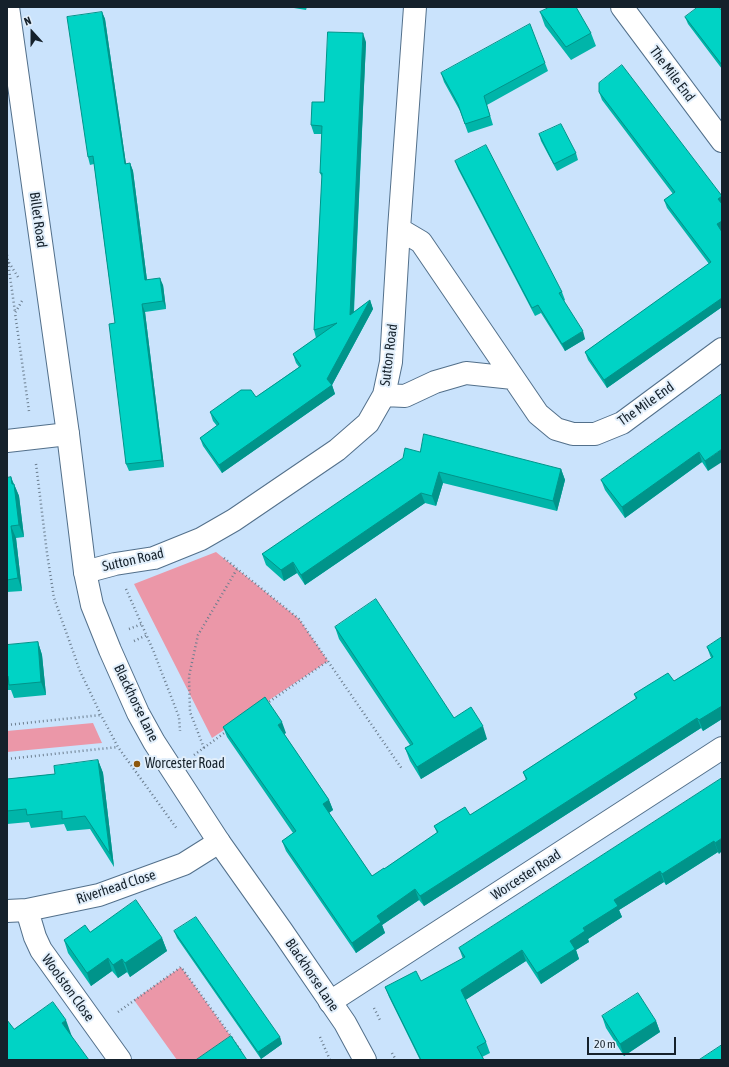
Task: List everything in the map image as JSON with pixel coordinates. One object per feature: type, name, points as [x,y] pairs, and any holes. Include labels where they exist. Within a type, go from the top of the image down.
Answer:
[{"type":"street","name":"Billet Road","points":[[8,7],[68,434]]},
{"type":"street","name":"Sutton Road","points":[[85,572],[115,564],[154,558],[200,539],[234,520],[337,450],[368,423],[384,395],[391,362],[415,7]]},
{"type":"street","name":"The Mile End","points":[[622,7],[722,141]]},
{"type":"street","name":"The Mile End","points":[[399,229],[421,242],[538,414],[556,429],[573,434],[595,434],[622,423],[722,349]]},
{"type":"street","points":[[384,395],[405,396],[435,382],[466,373],[513,378]]},
{"type":"street","points":[[7,441],[68,434]]},
{"type":"street","name":"Blackhorse Lane","points":[[68,434],[85,572],[92,605],[138,713],[154,742],[218,842],[282,931],[330,1002],[352,1035],[365,1060]]},
{"type":"street","name":"Worcester Road","points":[[330,1002],[722,748]]},
{"type":"street","name":"Riverhead Close","points":[[17,910],[99,895],[184,864],[218,842]]},
{"type":"street","name":"Woolston Close","points":[[17,910],[35,937],[41,950],[120,1060]]},
{"type":"path","points":[[7,255],[33,438],[46,553],[54,598],[80,671]]},
{"type":"path","points":[[8,260],[21,281]]},
{"type":"path","points":[[15,313],[23,298]]},
{"type":"path","points":[[204,748],[190,712],[188,676],[198,636],[237,569],[299,619],[402,770]]},
{"type":"path","name":"Blackhorse Lane","points":[[134,606],[179,716],[180,731],[183,737]]},
{"type":"path","points":[[127,630],[142,624]]},
{"type":"path","points":[[133,641],[147,635]]},
{"type":"path","points":[[262,706],[328,661]]},
{"type":"path","points":[[7,725],[101,715]]},
{"type":"path","points":[[191,757],[230,729]]},
{"type":"path","points":[[7,758],[118,747]]},
{"type":"path","points":[[97,1027],[181,967],[242,1052],[236,1056]]},
{"type":"path","points":[[374,1008],[380,1020],[378,1021]]},
{"type":"path","points":[[324,1035],[320,1037],[330,1060]]},
{"type":"shaded area","points":[[216,552],[299,619],[328,661],[212,738],[134,584]]},
{"type":"shaded area","points":[[93,723],[102,743],[7,752],[7,731]]},
{"type":"shaded area","points":[[181,967],[242,1052],[231,1060],[177,1060],[134,1000]]},
{"type":"building","points":[[550,7],[576,7],[591,33],[566,47],[540,12]]},
{"type":"building","points":[[698,7],[719,7],[722,11],[722,65],[685,17]]},
{"type":"building","points":[[102,12],[125,164],[130,163],[145,280],[160,278],[163,301],[142,304],[162,460],[126,464],[109,324],[115,323],[93,156],[88,157],[67,17]]},
{"type":"building","points":[[530,24],[545,63],[484,96],[490,116],[465,124],[458,104],[441,73]]},
{"type":"building","points":[[328,32],[363,33],[350,315],[370,300],[327,379],[332,385],[219,465],[200,438],[219,424],[210,412],[241,390],[251,390],[256,397],[301,366],[293,354],[337,323],[314,330],[322,173],[320,173],[322,126],[311,125],[312,102],[324,102]]},
{"type":"building","points":[[622,65],[722,196],[718,199],[722,204],[722,221],[717,224],[722,232],[722,298],[604,380],[585,352],[711,262],[664,200],[675,192],[599,92],[599,83]]},
{"type":"building","points":[[561,124],[576,153],[554,164],[539,134]]},
{"type":"building","points":[[486,145],[562,292],[559,293],[583,331],[562,344],[538,305],[532,308],[455,161]]},
{"type":"building","points":[[722,394],[722,449],[705,461],[699,452],[622,507],[601,480]]},
{"type":"building","points":[[424,434],[561,469],[553,501],[439,472],[432,496],[421,493],[301,575],[293,562],[281,570],[262,554],[403,458],[405,448],[420,452]]},
{"type":"building","points":[[11,477],[12,484],[14,484],[19,525],[11,526],[18,578],[7,580],[7,478]]},
{"type":"building","points":[[376,599],[454,718],[471,707],[483,726],[417,767],[405,748],[413,744],[335,627]]},
{"type":"building","points":[[722,637],[722,706],[699,720],[697,718],[420,896],[415,889],[377,916],[381,922],[352,943],[282,841],[296,831],[223,727],[265,697],[282,722],[278,725],[329,800],[323,804],[372,876],[438,832],[434,826],[465,807],[470,815],[527,779],[523,772],[637,698],[634,694],[668,673],[674,681],[713,657],[707,647]]},
{"type":"building","points":[[38,642],[41,682],[9,685],[7,676],[7,645]]},
{"type":"building","points":[[98,760],[110,854],[85,816],[62,819],[62,811],[27,815],[26,809],[7,811],[7,779],[55,774],[54,766]]},
{"type":"building","points":[[722,778],[722,838],[715,843],[714,841],[662,874],[660,871],[614,900],[618,906],[583,928],[585,931],[570,941],[575,949],[537,973],[522,950],[461,990],[486,1042],[477,1047],[484,1060],[421,1060],[385,987],[416,971],[421,981],[465,957],[459,948]]},
{"type":"building","points":[[136,900],[162,938],[125,963],[122,959],[113,965],[108,958],[87,973],[64,940],[85,925],[90,932]]},
{"type":"building","points":[[196,917],[280,1037],[258,1052],[174,931]]},
{"type":"building","points":[[638,993],[656,1021],[620,1044],[602,1016]]},
{"type":"building","points":[[53,1002],[66,1020],[62,1023],[89,1060],[7,1060],[7,1020],[14,1029]]},
{"type":"building","points":[[231,1036],[247,1060],[196,1060]]},
{"type":"building","points":[[722,1045],[722,1060],[699,1060]]},
{"type":"place","name":"Worcester Road","points":[[137,764]]}]
